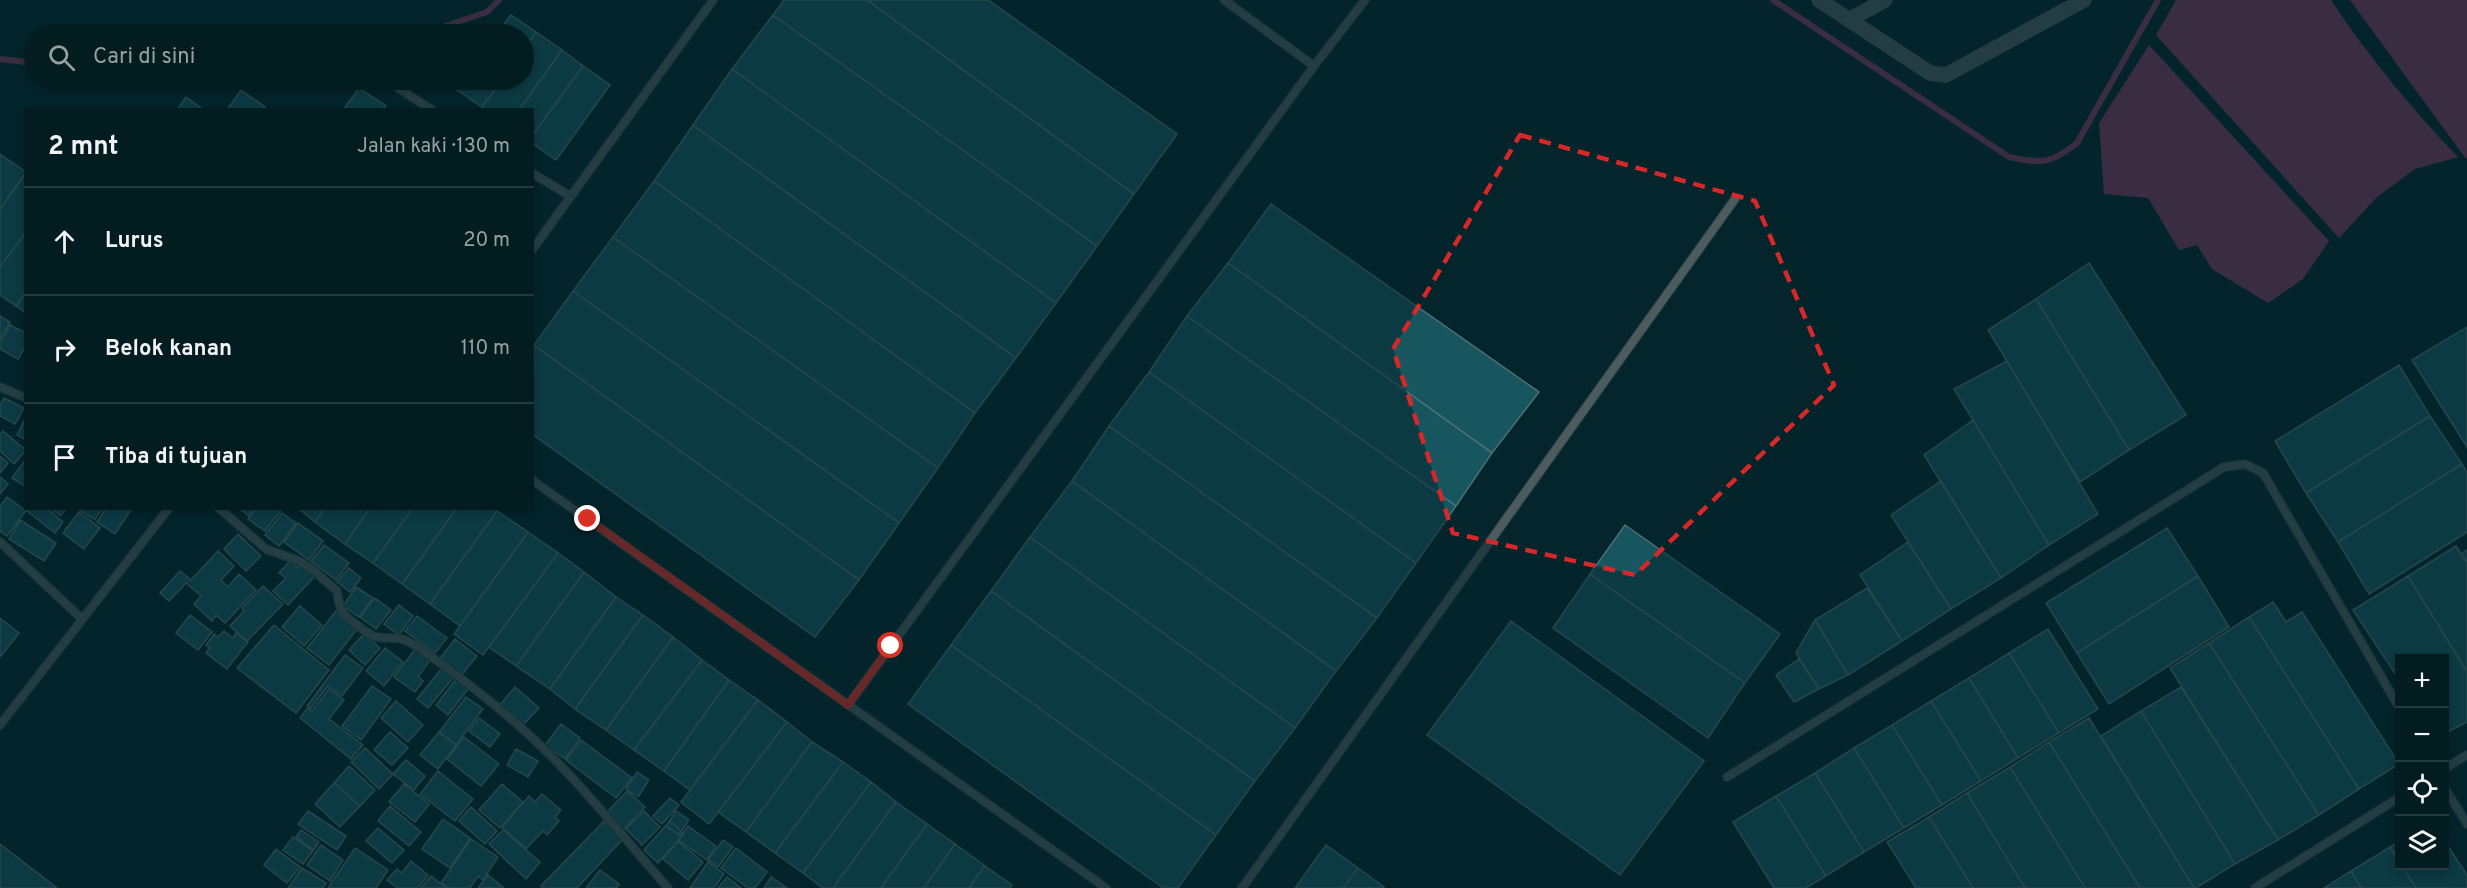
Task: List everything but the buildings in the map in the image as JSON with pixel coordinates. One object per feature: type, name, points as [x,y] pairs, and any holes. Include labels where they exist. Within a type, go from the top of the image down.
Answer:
[{"type":"street","points":[[1819,0],[1930,73],[1946,75],[2084,0]]},
{"type":"street","points":[[1849,20],[1885,0]]},
{"type":"lane","points":[[534,247],[713,0]]},
{"type":"lane","points":[[1224,0],[1314,66]]},
{"type":"lane","points":[[848,705],[1314,66],[1365,0]]},
{"type":"lane","points":[[400,90],[429,108]]},
{"type":"lane","points":[[534,174],[570,196]]},
{"type":"lane","points":[[1242,888],[1735,199]]},
{"type":"lane","points":[[0,387],[24,397]]},
{"type":"lane","points":[[1727,777],[2224,467],[2245,464],[2263,473],[2399,708]]},
{"type":"lane","points":[[534,481],[1106,888]]},
{"type":"lane","points":[[0,725],[167,510]]},
{"type":"lane","points":[[221,510],[266,549],[299,561],[312,569],[337,591],[343,613],[374,637],[394,636],[410,642],[476,690],[528,734],[583,791],[668,888]]},
{"type":"lane","points":[[0,542],[82,619]]},
{"type":"lane","points":[[2449,766],[2467,755]]},
{"type":"lane","points":[[2449,794],[2467,824]]},
{"type":"lane","points":[[2255,888],[2395,800]]},
{"type":"highlighted area","points":[[1520,135],[1755,201],[1834,385],[1635,575],[1453,533],[1393,349]]},
{"type":"shaded area","points":[[2176,0],[2331,0],[2391,81],[2458,157],[2415,169],[2377,197],[2339,238],[2156,35]]},
{"type":"shaded area","points":[[2350,0],[2467,0],[2466,159]]},
{"type":"shaded area","points":[[2149,45],[2329,241],[2303,279],[2268,303],[2212,269],[2197,245],[2179,250],[2148,198],[2104,194],[2099,123]]},
{"type":"waterway","points":[[452,24],[487,12],[499,0]]},
{"type":"waterway","points":[[1773,0],[2009,157],[2029,161],[2052,159],[2077,143],[2158,0]]},
{"type":"waterway","points":[[0,59],[24,62]]},
{"type":"route","points":[[588,519],[848,705],[891,646]]}]
